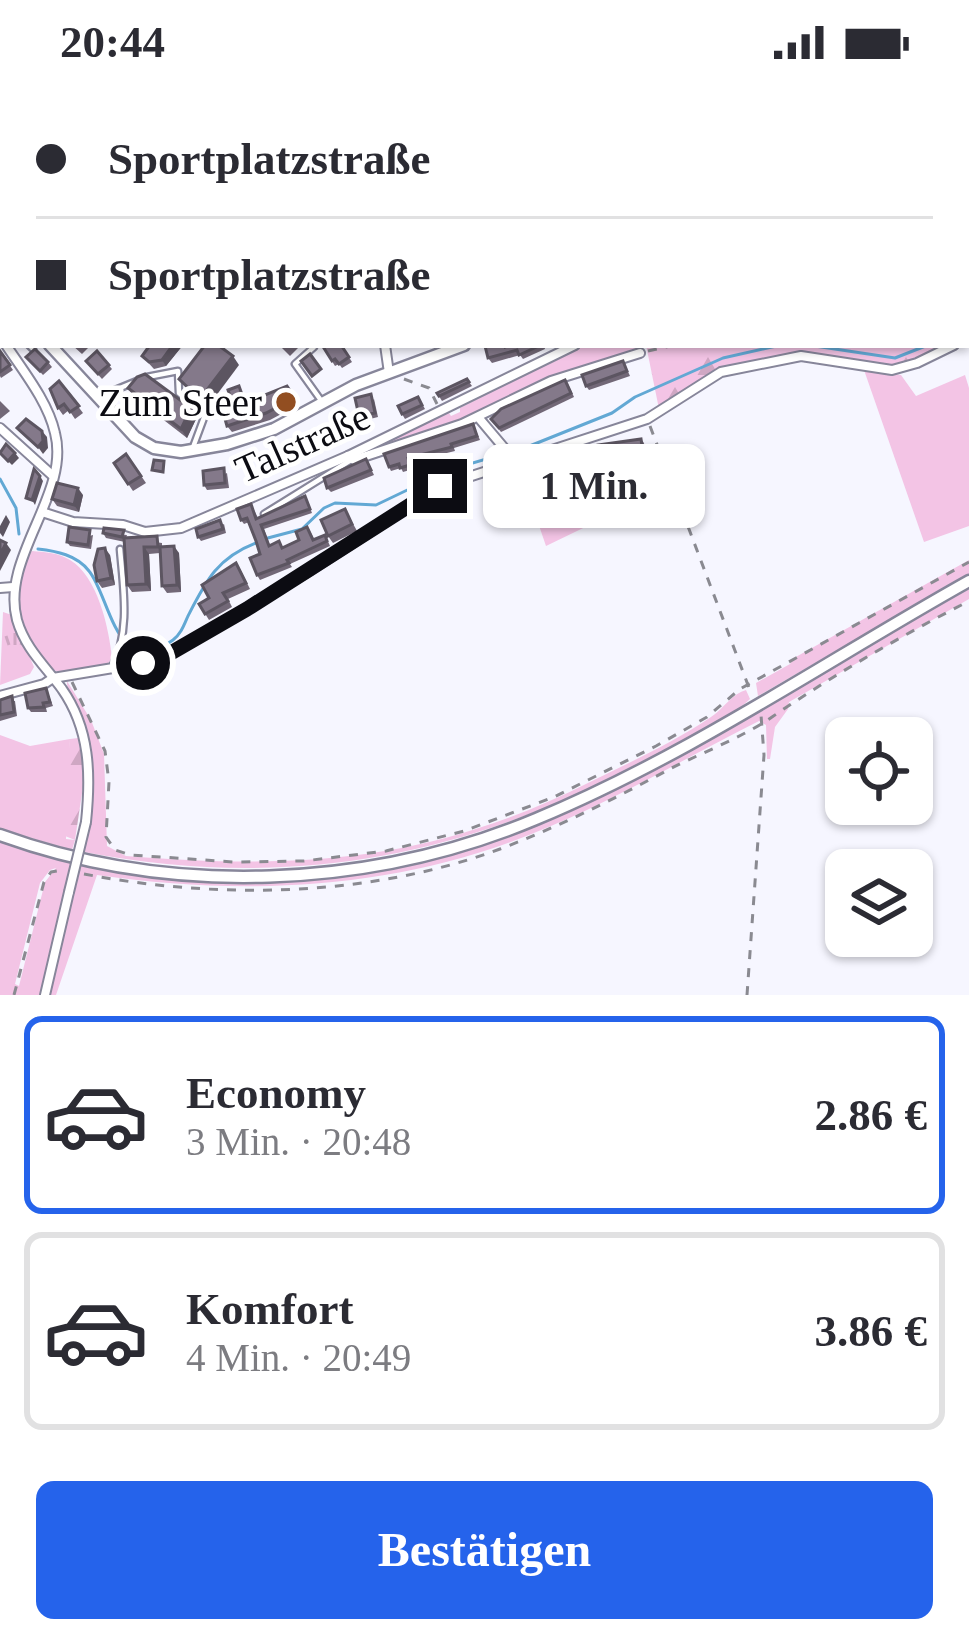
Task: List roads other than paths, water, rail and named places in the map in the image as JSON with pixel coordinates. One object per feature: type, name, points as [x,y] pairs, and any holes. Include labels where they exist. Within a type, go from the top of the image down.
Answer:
[{"type":"main road","points":[[53,348],[140,441],[161,450],[191,451],[274,430],[345,390],[456,348]]},
{"type":"main road","points":[[0,835],[125,866],[207,875],[318,873],[434,854],[535,820],[634,772],[969,581]]},
{"type":"street","points":[[8,348],[55,431],[56,458],[42,512],[13,587],[17,619],[26,642],[73,707],[90,772],[86,822],[45,995]]},
{"type":"street","points":[[385,348],[389,374]]},
{"type":"street","name":"Talstraße","points":[[42,512],[73,522],[164,531],[196,523],[349,458],[569,348]]},
{"type":"street","points":[[0,695],[53,678],[169,654],[440,486],[647,418],[730,369],[801,356],[892,370],[947,348]]},
{"type":"street","points":[[349,458],[478,417],[533,388],[640,353]]},
{"type":"street","points":[[478,417],[514,459]]},
{"type":"street","points":[[0,428],[52,475]]},
{"type":"street","points":[[0,588],[13,587]]},
{"type":"lane","points":[[312,348],[295,364],[324,404]]},
{"type":"lane","points":[[98,397],[146,377],[178,371],[179,394],[205,416],[191,451]]},
{"type":"lane","points":[[264,514],[349,458]]},
{"type":"lane","points":[[112,668],[122,633],[120,548]]},
{"type":"waterway","points":[[264,539],[302,529],[335,503],[376,505],[449,470],[527,447],[612,413],[635,397],[723,358],[768,348]]},
{"type":"waterway","points":[[828,348],[895,358],[920,348]]},
{"type":"waterway","points":[[0,479],[16,508],[19,534]]},
{"type":"waterway","points":[[38,549],[66,555],[84,566],[118,631],[139,651],[154,650],[176,638],[214,572],[256,543]]},
{"type":"place","name":"Zum Steer","points":[[286,402]]}]
